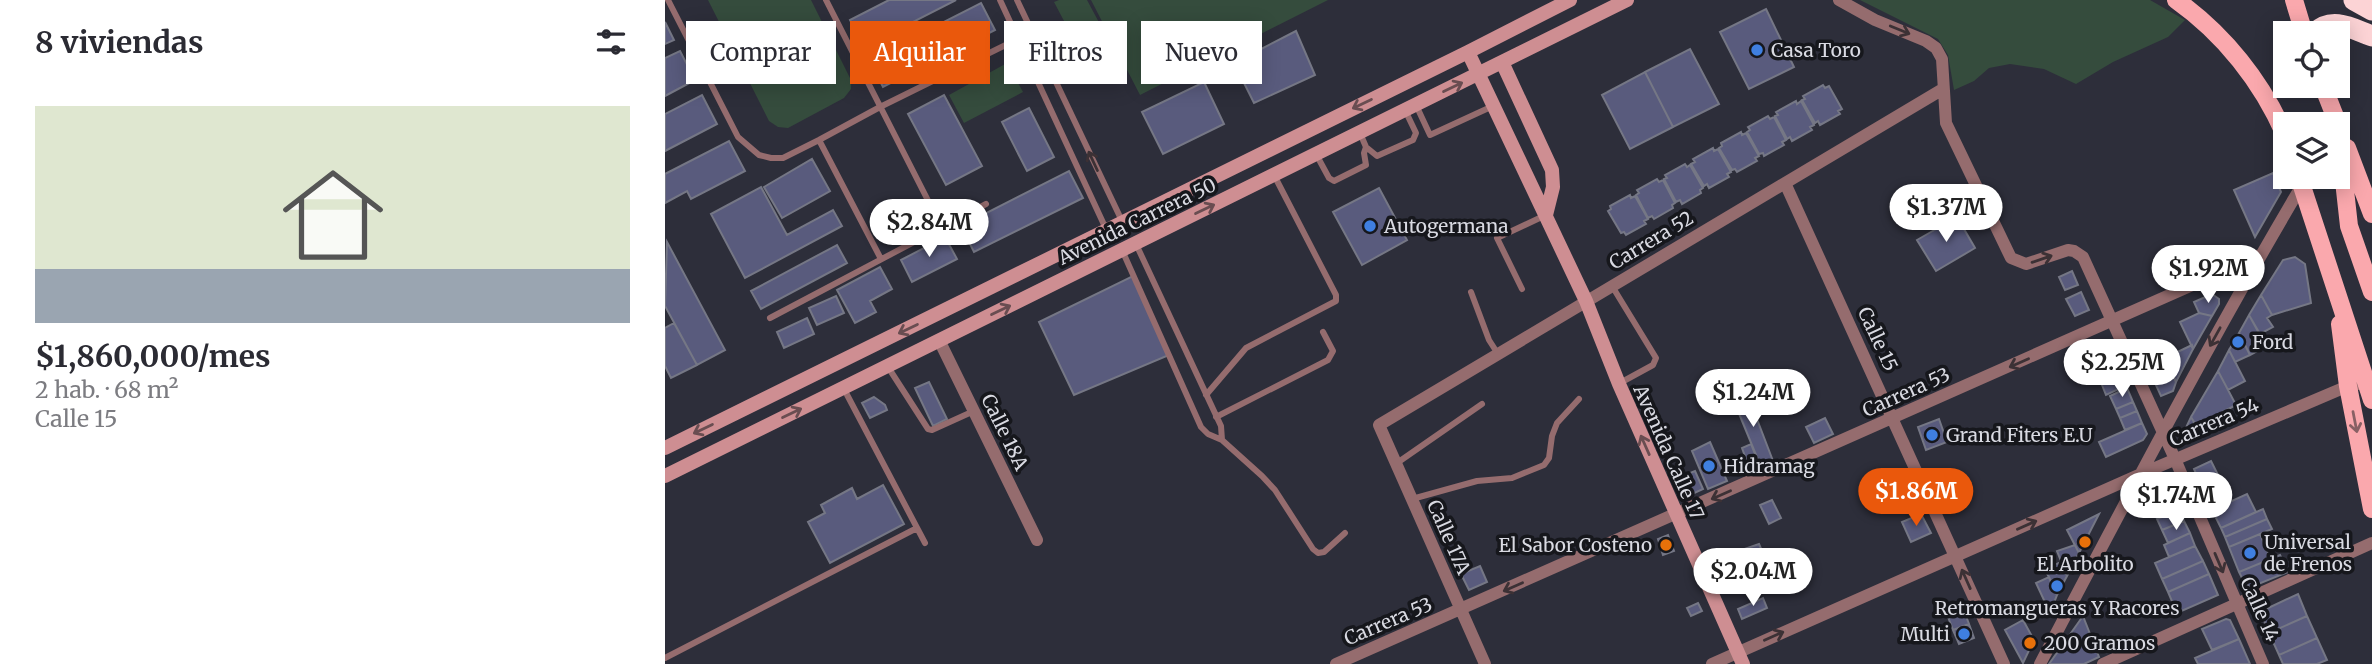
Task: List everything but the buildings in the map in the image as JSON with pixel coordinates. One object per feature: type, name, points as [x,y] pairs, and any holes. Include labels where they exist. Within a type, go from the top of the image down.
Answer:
[{"type":"highway","points":[[2354,0],[2372,10]]},
{"type":"highway","points":[[2350,28],[2372,36]]},
{"type":"main road","name":"Avenida Carrera 50","points":[[665,448],[1570,0]]},
{"type":"main road","name":"Avenida Carrera 50","points":[[665,476],[1627,0]]},
{"type":"main road","points":[[2176,0],[2211,30],[2245,67],[2274,112]]},
{"type":"main road","points":[[2294,0],[2300,21]]},
{"type":"main road","name":"Avenida Calle 17","points":[[1468,52],[1587,301],[1619,384],[1741,658]]},
{"type":"main road","points":[[1502,62],[1552,170],[1553,187],[1546,215]]},
{"type":"main road","points":[[2350,156],[2372,214]]},
{"type":"main road","points":[[2304,189],[2369,381],[2372,400]]},
{"type":"main road","points":[[2345,189],[2349,226],[2372,292]]},
{"type":"main road","points":[[2335,282],[2348,386],[2372,509]]},
{"type":"street","name":"Calle 14","points":[[1839,0],[1936,48],[1942,59],[1946,123],[2011,258],[2026,264],[2063,251],[2079,253],[2086,261],[2263,664]]},
{"type":"street","name":"Carrera 52","points":[[1379,425],[1943,89]]},
{"type":"street","name":"Calle 15","points":[[1785,183],[2004,664]]},
{"type":"street","points":[[2039,664],[2297,189]]},
{"type":"street","name":"Carrera 53","points":[[1336,664],[2260,255]]},
{"type":"street","name":"Calle 18A","points":[[939,340],[1037,540]]},
{"type":"street","name":"Carrera 54","points":[[1712,664],[1741,658],[1956,556],[2175,459],[2348,386],[2369,381]]},
{"type":"street","name":"Calle 17A","points":[[1379,425],[1485,664]]},
{"type":"street","points":[[2103,664],[2372,543]]},
{"type":"lane","points":[[668,0],[738,137],[759,155],[771,158],[783,158],[819,141],[880,107],[1004,46]]},
{"type":"lane","points":[[825,0],[942,228]]},
{"type":"lane","points":[[1000,0],[1010,21]]},
{"type":"lane","points":[[1017,0],[1027,21]]},
{"type":"lane","points":[[1039,84],[1107,230]]},
{"type":"lane","points":[[1057,84],[1123,223]]},
{"type":"lane","points":[[1411,107],[1430,135],[1493,106]]},
{"type":"lane","points":[[1359,133],[1366,146],[1377,156],[1415,139],[1411,107]]},
{"type":"lane","points":[[819,141],[881,260]]},
{"type":"lane","points":[[1316,154],[1329,178],[1334,181],[1366,165],[1366,146]]},
{"type":"lane","points":[[1206,395],[1246,348],[1336,301],[1336,295],[1274,175]]},
{"type":"lane","points":[[770,318],[986,204]]},
{"type":"lane","points":[[1522,289],[1497,238],[1546,215]]},
{"type":"lane","points":[[1129,246],[1221,426],[1222,440]]},
{"type":"lane","points":[[1129,246],[1201,426],[1208,434],[1222,440],[1275,490],[1318,553],[1324,552],[1345,533]]},
{"type":"lane","points":[[1612,286],[1656,362],[1619,384]]},
{"type":"lane","points":[[1471,292],[1489,340],[1498,354]]},
{"type":"lane","points":[[1216,417],[1328,360],[1333,351],[1323,332]]},
{"type":"lane","points":[[887,366],[928,429],[932,430],[974,411]]},
{"type":"lane","points":[[843,388],[925,543]]},
{"type":"lane","points":[[1411,499],[1477,481],[1512,478],[1543,465],[1549,458],[1557,423],[1579,399]]},
{"type":"lane","points":[[1396,464],[1482,404]]},
{"type":"lane","points":[[665,658],[917,528]]},
{"type":"green space","points":[[708,0],[811,0],[822,21],[719,21]]},
{"type":"green space","points":[[1087,0],[1098,21],[1064,21],[1054,2]]},
{"type":"green space","points":[[1091,0],[1328,0],[1262,33],[1262,21],[1141,21],[1141,84],[1162,84],[1140,95],[1127,70],[1127,21],[1102,21]]},
{"type":"green space","points":[[1860,0],[2150,0],[2185,20],[2168,37],[2113,62],[2076,84],[2044,69],[2010,64],[1989,68],[1974,81],[1954,90],[1948,55],[1938,39]]},
{"type":"green space","points":[[836,50],[851,84],[851,89],[844,98],[788,128],[778,127],[769,121],[750,84],[836,84]]},
{"type":"green space","points":[[1004,65],[1004,84],[1019,84],[1023,92],[964,123],[949,95],[969,84],[990,84],[990,72]]},
{"type":"place","name":"Casa Toro","points":[[1757,50]]},
{"type":"place","name":"Autogermana","points":[[1370,226]]},
{"type":"place","name":"Ford","points":[[2238,342]]},
{"type":"place","name":"Grand Fiters E.U","points":[[1932,435]]},
{"type":"place","name":"Hidramag","points":[[1709,466]]},
{"type":"place","name":"El Arbolito","points":[[2085,542]]},
{"type":"place","name":"El Sabor Costeno","points":[[1666,545]]},
{"type":"place","name":"Universal de Frenos","points":[[2250,553]]},
{"type":"place","name":"Retromangueras Y Racores","points":[[2057,586]]},
{"type":"place","name":"Multi","points":[[1964,634]]},
{"type":"place","name":"200 Gramos","points":[[2030,643]]}]
